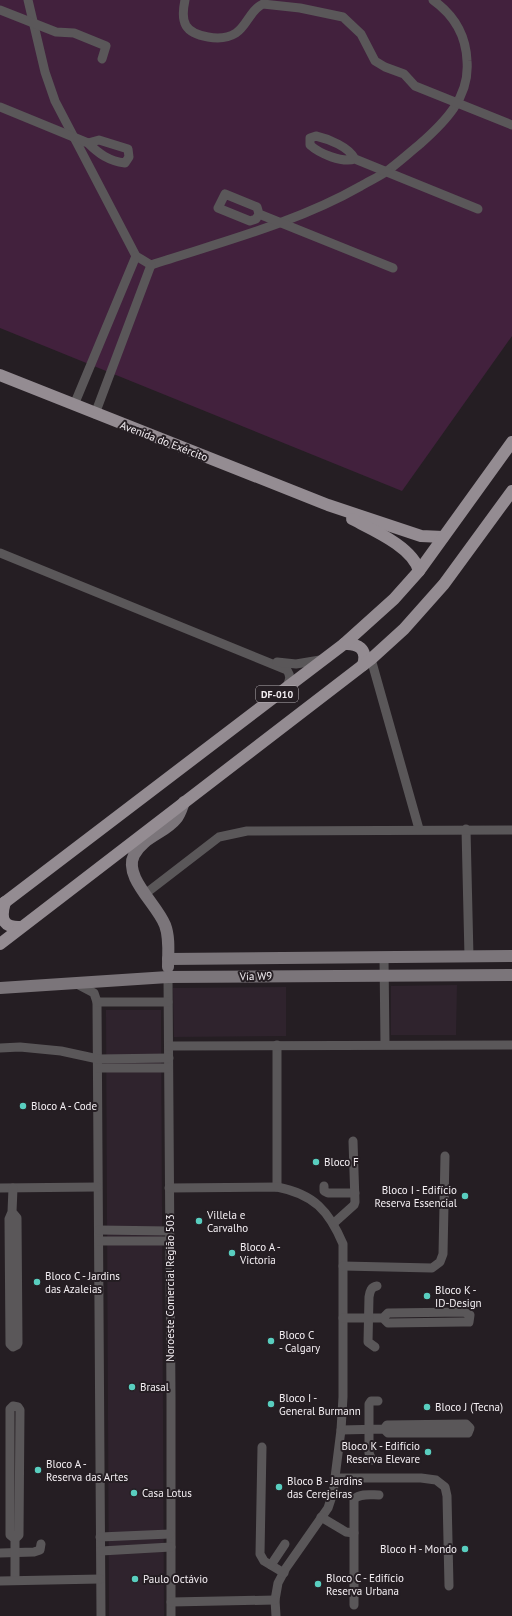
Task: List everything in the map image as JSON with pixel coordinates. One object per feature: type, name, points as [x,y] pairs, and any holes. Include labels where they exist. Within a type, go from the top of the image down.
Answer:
[{"type":"main road","name":"Avenida do Exército","points":[[0,375],[95,414],[328,505],[421,536],[443,537]]},
{"type":"main road","name":"DF-010","points":[[3,904],[344,644],[394,599],[419,571],[512,442]]},
{"type":"main road","name":"DF-010","points":[[0,944],[367,662],[404,629],[444,584],[512,491]]},
{"type":"main road","name":"Avenida do Exército","points":[[328,505],[403,549],[417,563],[419,571]]},
{"type":"main road","points":[[344,644],[354,643],[360,647],[367,662]]},
{"type":"main road","points":[[3,904],[2,916],[4,923],[11,928],[21,927]]},
{"type":"street","points":[[28,0],[45,72],[52,94],[72,136],[136,256],[151,265],[278,222],[339,198],[386,171],[438,128],[458,104],[466,82],[468,67],[467,51],[462,34],[454,20],[443,7],[433,0]]},
{"type":"street","points":[[185,0],[183,17],[188,29],[196,35],[211,38],[224,38],[235,33],[253,11],[263,4],[283,5],[337,15],[348,21],[361,34],[370,53],[379,64],[404,74],[415,86],[512,125]]},
{"type":"street","points":[[0,10],[56,32],[74,33],[106,46],[102,58]]},
{"type":"street","points":[[0,107],[88,143]]},
{"type":"street","points":[[355,159],[478,209]]},
{"type":"street","points":[[259,214],[393,268]]},
{"type":"street","points":[[74,405],[136,256]]},
{"type":"street","points":[[95,414],[151,265]]},
{"type":"street","points":[[0,553],[266,660],[287,670],[290,674],[290,680],[287,686]]},
{"type":"street","points":[[266,660],[296,664],[322,660]]},
{"type":"street","points":[[367,662],[419,829]]},
{"type":"street","name":"Noroeste Comercial Região 503","points":[[171,1616],[168,937],[166,926],[160,913],[134,879],[132,866],[134,855],[142,844],[177,819],[184,802]]},
{"type":"street","points":[[145,894],[219,837],[234,833],[247,831],[419,829],[512,830]]},
{"type":"street","points":[[466,829],[469,957]]},
{"type":"street","name":"Via W9","points":[[168,959],[512,956]]},
{"type":"street","points":[[384,957],[385,1044]]},
{"type":"street","points":[[447,957],[451,968],[448,975]]},
{"type":"street","points":[[343,975],[341,969],[346,958]]},
{"type":"street","name":"Via W9","points":[[0,988],[72,982],[168,977],[512,975]]},
{"type":"street","points":[[72,982],[85,987],[94,993],[97,1002],[97,1187],[99,1230],[101,1616]]},
{"type":"street","points":[[97,1002],[168,1002]]},
{"type":"street","points":[[169,1046],[385,1044],[512,1045]]},
{"type":"street","points":[[277,1045],[277,1187]]},
{"type":"street","points":[[0,1048],[20,1047],[61,1051],[98,1058],[168,1058]]},
{"type":"street","points":[[98,1068],[168,1068]]},
{"type":"street","points":[[334,1223],[354,1205],[353,1141]]},
{"type":"street","points":[[343,1266],[432,1268],[440,1262],[443,1254],[445,1156]]},
{"type":"street","points":[[324,1186],[325,1193],[355,1193]]},
{"type":"street","points":[[0,1188],[97,1187]]},
{"type":"street","points":[[169,1188],[277,1187],[294,1190],[308,1196],[334,1223],[343,1244],[344,1367],[342,1430],[333,1493],[328,1508],[278,1582],[275,1600],[276,1616]]},
{"type":"street","points":[[12,1212],[17,1218],[18,1272],[18,1343],[17,1346],[13,1347],[10,1344],[9,1219],[12,1212],[13,1188]]},
{"type":"street","points":[[99,1230],[169,1231]]},
{"type":"street","points":[[99,1241],[169,1241]]},
{"type":"street","points":[[375,1347],[368,1342],[368,1318],[370,1290],[377,1286]]},
{"type":"street","points":[[343,1318],[383,1318],[388,1313],[464,1312],[470,1316],[469,1322],[388,1323],[383,1318]]},
{"type":"street","points":[[372,1460],[369,1453],[370,1402],[378,1400]]},
{"type":"street","points":[[15,1539],[10,1535],[10,1409],[13,1406],[18,1407],[20,1410],[19,1535],[15,1539],[15,1580]]},
{"type":"street","points":[[342,1430],[384,1429],[387,1425],[466,1424],[470,1428],[468,1433],[465,1434],[388,1433],[384,1429]]},
{"type":"street","points":[[262,1448],[260,1554],[264,1560],[284,1572]]},
{"type":"street","points":[[335,1478],[422,1478],[436,1480],[445,1486],[447,1496],[449,1586]]},
{"type":"street","points":[[354,1605],[354,1499],[357,1496],[363,1495],[379,1495]]},
{"type":"street","points":[[321,1517],[346,1532],[354,1533]]},
{"type":"street","points":[[100,1536],[170,1534]]},
{"type":"street","points":[[0,1553],[34,1552],[40,1550],[42,1544]]},
{"type":"street","points":[[271,1565],[285,1544]]},
{"type":"street","points":[[101,1551],[171,1546]]},
{"type":"street","points":[[0,1581],[100,1579]]},
{"type":"street","points":[[171,1602],[275,1600]]},
{"type":"shaded area","points":[[0,0],[512,0],[512,336],[402,491],[0,328]]},
{"type":"shaded area","points":[[457,985],[456,1035],[391,1035],[391,986]]},
{"type":"shaded area","points":[[286,987],[286,1036],[174,1037],[173,988]]},
{"type":"shaded area","points":[[106,1010],[161,1010],[164,1616],[109,1616]]},
{"type":"place","name":"Bloco A - Code","points":[[23,1106]]},
{"type":"place","name":"Bloco F","points":[[316,1162]]},
{"type":"place","name":"Bloco I - Edifício Reserva Essencial","points":[[465,1196]]},
{"type":"place","name":"Villela e Carvalho","points":[[199,1221]]},
{"type":"place","name":"Bloco A - Victoria","points":[[232,1253]]},
{"type":"place","name":"Bloco C - Jardins das Azaleias","points":[[37,1282]]},
{"type":"place","name":"Bloco K - ID-Design","points":[[427,1296]]},
{"type":"place","name":"Bloco C - Calgary","points":[[271,1341]]},
{"type":"place","name":"Brasal","points":[[132,1387]]},
{"type":"place","name":"Bloco I - General Burmann","points":[[271,1404]]},
{"type":"place","name":"Bloco J (Tecna)","points":[[427,1407]]},
{"type":"place","name":"Bloco K - Edifício Reserva Elevare","points":[[428,1452]]},
{"type":"place","name":"Bloco A - Reserva das Artes","points":[[38,1470]]},
{"type":"place","name":"Bloco B - Jardins das Cerejeiras","points":[[279,1487]]},
{"type":"place","name":"Casa Lotus","points":[[134,1493]]},
{"type":"place","name":"Bloco H - Mondo","points":[[465,1549]]},
{"type":"place","name":"Paulo Octávio","points":[[135,1579]]},
{"type":"place","name":"Bloco C - Edifício Reserva Urbana","points":[[318,1584]]}]
